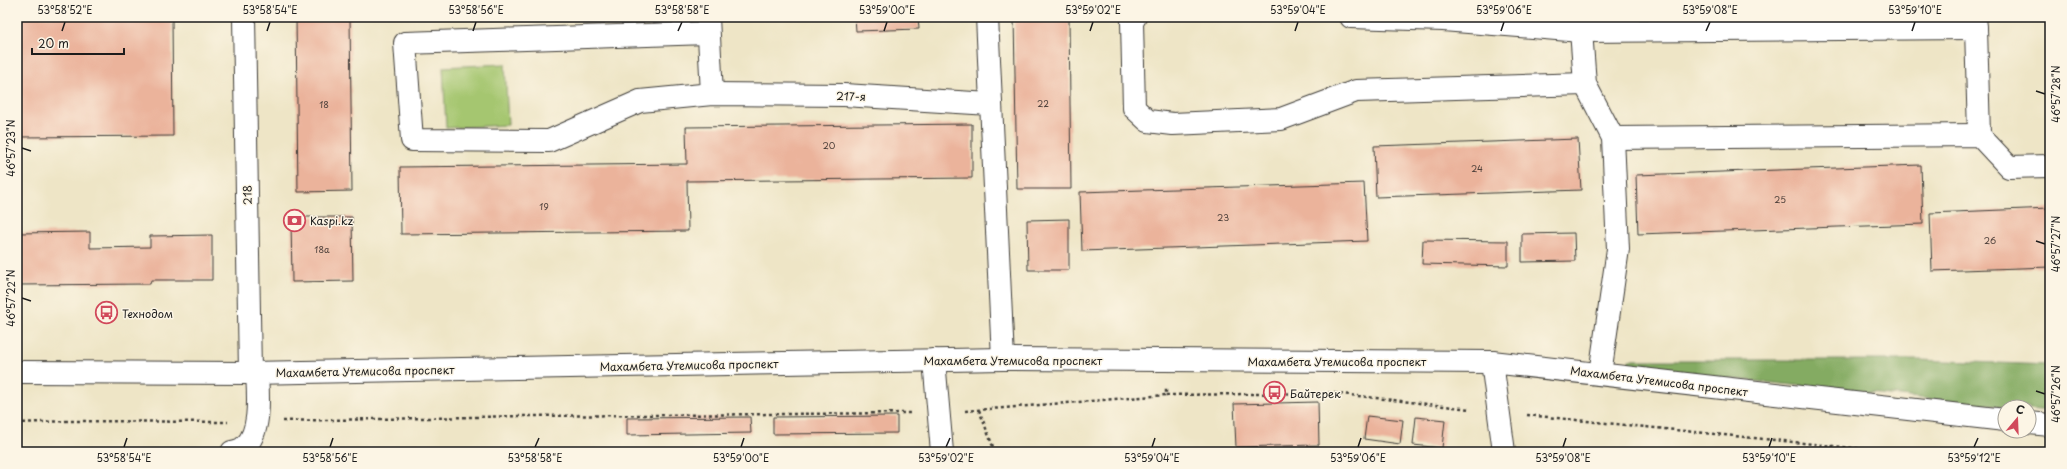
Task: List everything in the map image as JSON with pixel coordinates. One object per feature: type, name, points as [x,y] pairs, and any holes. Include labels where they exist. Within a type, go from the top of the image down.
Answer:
[{"type":"street","name":"218","points":[[244,17],[253,373],[257,422]]},
{"type":"street","points":[[987,17],[990,104],[1004,359]]},
{"type":"street","points":[[1135,17],[1132,22],[1134,108],[1148,121],[1173,124],[1281,119],[1356,91],[1585,84]]},
{"type":"street","points":[[1352,17],[1443,18],[1580,24],[1976,22],[1979,135],[2010,167],[2050,166]]},
{"type":"street","points":[[1580,24],[1585,84],[1613,138],[1618,248],[1600,374]]},
{"type":"street","points":[[708,25],[712,94]]},
{"type":"street","name":"217-я","points":[[708,25],[405,43],[412,140],[549,141],[640,101],[712,94],[844,95],[990,104]]},
{"type":"street","points":[[1613,138],[1979,135]]},
{"type":"street","name":"Махамбета Утемисова проспект","points":[[17,372],[253,373],[1004,359],[1492,362],[1997,419]]},
{"type":"street","points":[[934,360],[942,452]]},
{"type":"street","points":[[1492,362],[1504,452]]},
{"type":"street","points":[[232,452],[244,448],[251,438],[257,422]]},
{"type":"street","points":[[2037,424],[2050,425]]},
{"type":"path","points":[[1166,360],[1166,395]]},
{"type":"path","points":[[17,423],[66,421],[257,422],[522,416],[938,413],[1166,395],[1333,393],[1499,413],[1892,452]]},
{"type":"path","points":[[979,410],[995,452]]},
{"type":"green space","points":[[505,64],[508,125],[446,128],[443,67]]},
{"type":"green space","points":[[1629,360],[1919,360],[2050,365],[2050,411],[2037,410],[2037,399],[1997,399],[1997,406],[1627,368]]},
{"type":"building","points":[[17,17],[172,17],[173,136],[17,137]]},
{"type":"building","points":[[296,17],[350,17],[352,191],[298,192]]},
{"type":"building","points":[[855,17],[918,17],[919,29],[856,31]]},
{"type":"building","points":[[1014,17],[1069,17],[1071,189],[1017,189]]},
{"type":"building","points":[[972,124],[972,178],[687,181],[688,231],[401,234],[400,167],[687,164],[686,127]]},
{"type":"building","points":[[1578,139],[1581,190],[1376,197],[1374,146]]},
{"type":"building","points":[[1921,165],[1923,224],[1638,234],[1636,175]]},
{"type":"building","points":[[1364,183],[1367,241],[1082,251],[1080,192]]},
{"type":"building","points":[[2050,208],[2050,267],[1932,271],[1930,213]]},
{"type":"building","points":[[291,217],[352,217],[353,281],[292,282]]},
{"type":"building","points":[[1069,219],[1069,270],[1028,270],[1027,220]]},
{"type":"building","points":[[90,232],[90,248],[150,247],[150,236],[212,235],[212,280],[151,280],[150,284],[17,285],[17,233]]},
{"type":"building","points":[[1574,233],[1575,261],[1522,262],[1522,234]]},
{"type":"building","points":[[1423,240],[1508,241],[1508,266],[1422,264]]},
{"type":"building","points":[[1318,402],[1319,445],[1236,447],[1234,404]]},
{"type":"building","points":[[897,416],[897,433],[773,434],[773,417]]},
{"type":"building","points":[[1367,416],[1403,420],[1400,444],[1364,439]]},
{"type":"building","points":[[750,417],[751,433],[627,435],[627,418]]},
{"type":"building","points":[[1416,417],[1445,420],[1442,448],[1413,445]]},
{"type":"place","name":"Kaspi.kz","points":[[295,220]]},
{"type":"place","name":"Технодом","points":[[107,313]]},
{"type":"place","name":"Байтерек","points":[[1275,393]]}]
